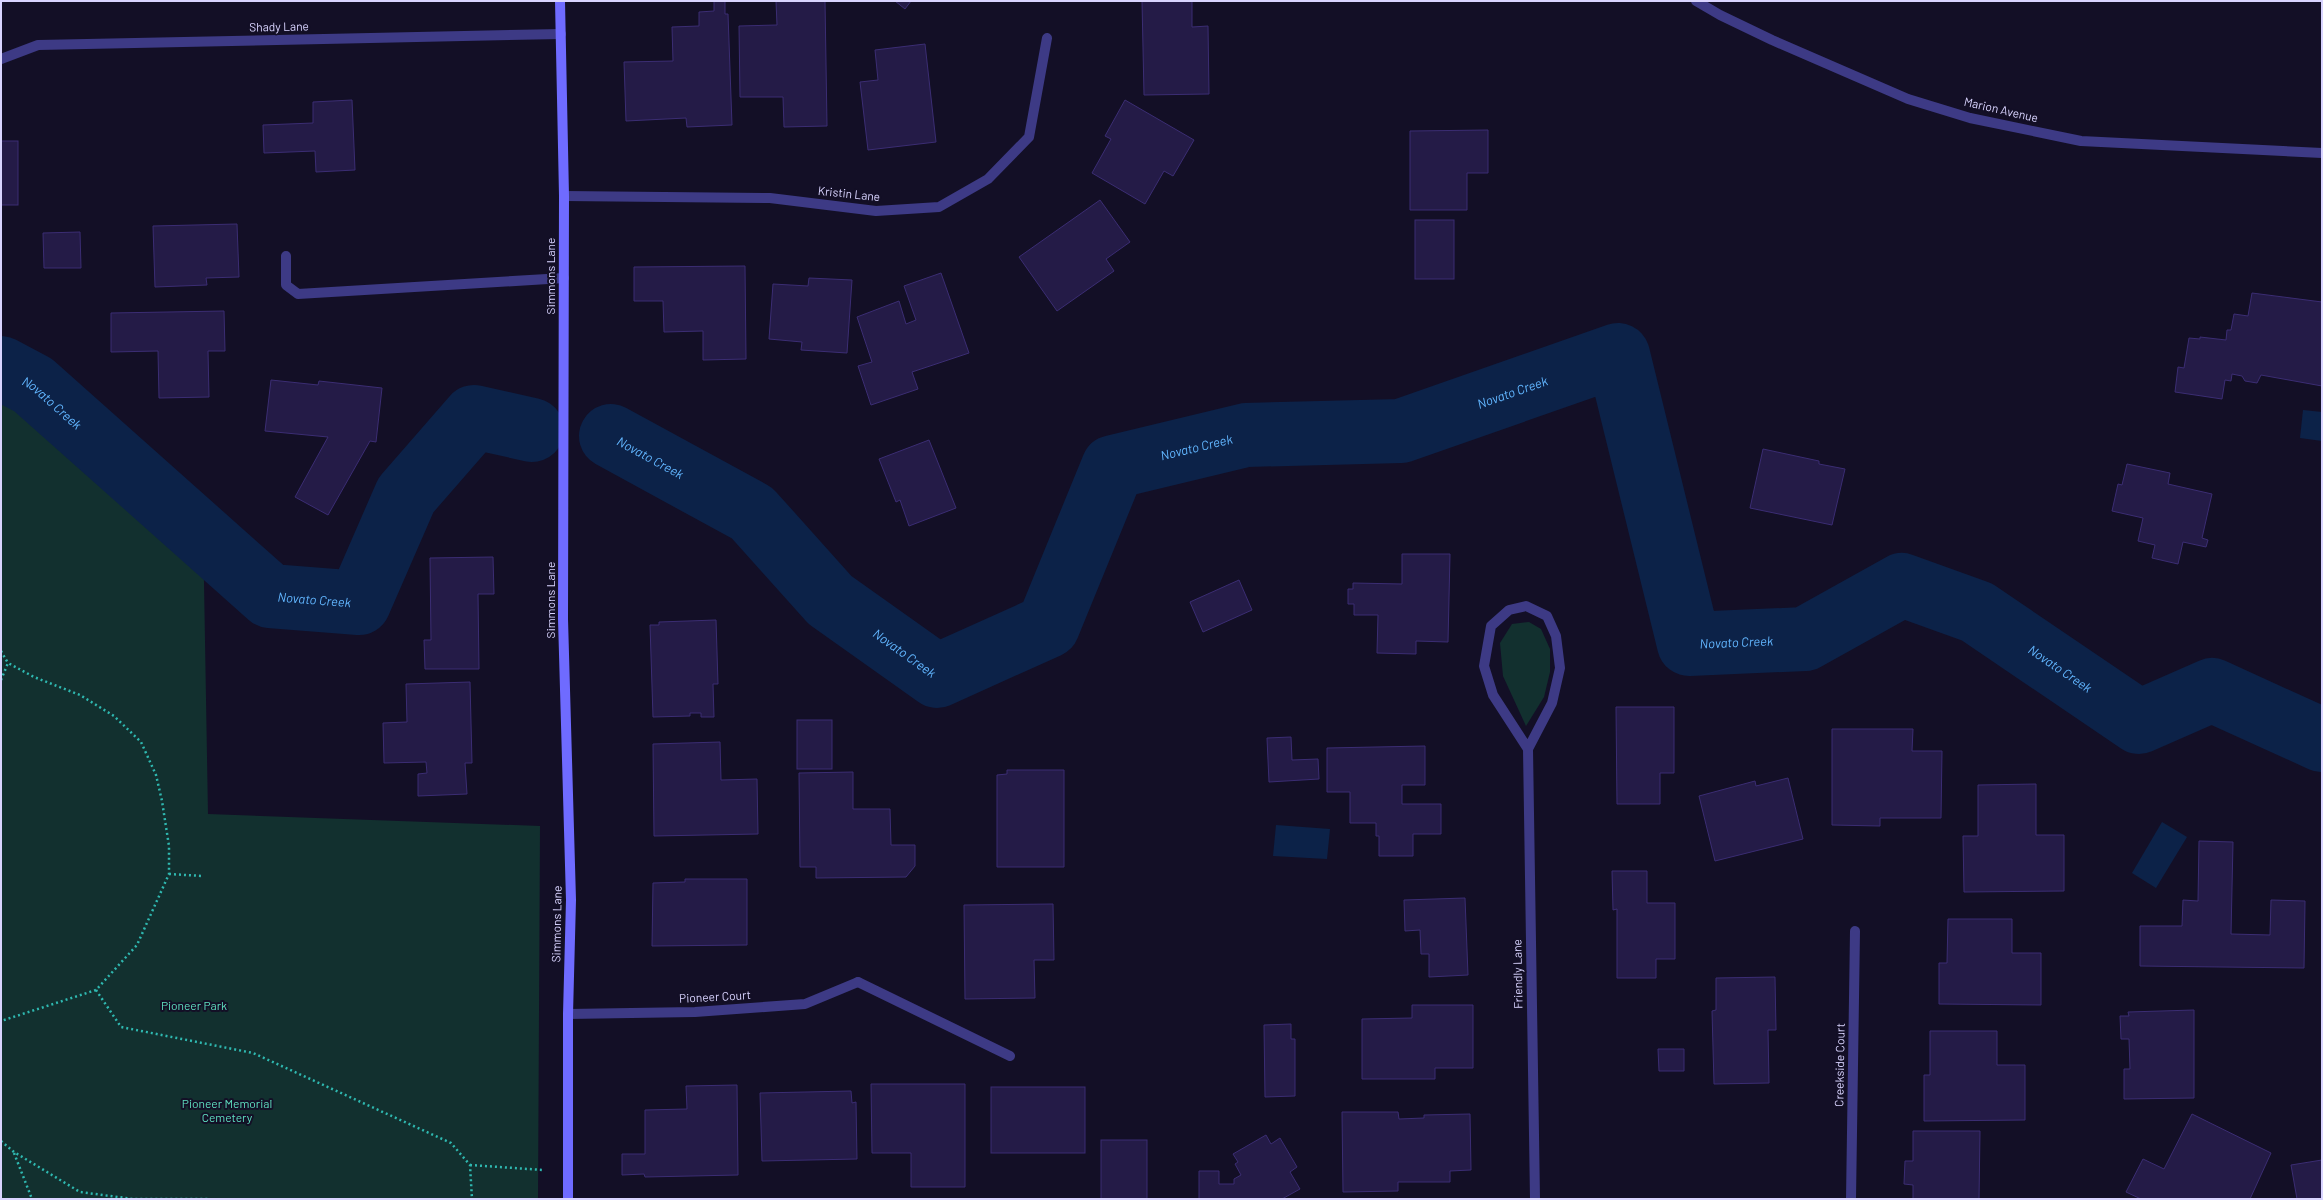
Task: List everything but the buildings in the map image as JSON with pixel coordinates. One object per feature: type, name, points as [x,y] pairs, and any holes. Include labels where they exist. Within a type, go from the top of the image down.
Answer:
[{"type":"street","name":"Simmons Lane","points":[[560,1],[564,196],[563,619],[571,900],[568,1014],[568,1199]]},
{"type":"street","name":"Marion Avenue","points":[[1696,1],[1720,15],[1772,40],[1908,100],[1970,118],[2081,141],[2322,153]]},
{"type":"street","name":"Shady Lane","points":[[1,59],[38,45],[561,34]]},
{"type":"street","name":"Kristin Lane","points":[[564,196],[770,198],[876,211],[939,207],[988,179],[1029,137],[1047,38]]},
{"type":"street","points":[[286,256],[286,285],[298,294],[564,278]]},
{"type":"street","name":"Friendly Lane","points":[[1528,749],[1493,695],[1484,666],[1491,626],[1509,610],[1526,606],[1547,616],[1556,636],[1560,668],[1552,703],[1528,749],[1535,1199]]},
{"type":"street","name":"Creekside Court","points":[[1851,1199],[1855,931]]},
{"type":"street","name":"Pioneer Court","points":[[568,1014],[694,1012],[805,1004],[858,982],[1010,1056]]},
{"type":"path","points":[[1,651],[8,663],[34,677],[80,696],[114,716],[141,742],[156,775],[162,801],[169,846],[169,874],[137,944],[96,990],[1,1021]]},
{"type":"path","points":[[1,680],[8,663]]},
{"type":"path","points":[[169,874],[203,876]]},
{"type":"path","points":[[96,990],[121,1027],[253,1053],[451,1144],[470,1165],[472,1199]]},
{"type":"path","points":[[1,1141],[14,1152],[80,1192],[133,1199],[208,1199]]},
{"type":"path","points":[[14,1152],[32,1199]]},
{"type":"path","points":[[470,1165],[568,1172]]},
{"type":"green space","name":"Pioneer Park","points":[[1,393],[40,426],[135,447],[203,525],[208,814],[540,826],[538,1199],[1,1199]]},
{"type":"green space","points":[[1529,622],[1541,629],[1550,649],[1550,672],[1544,697],[1526,726],[1503,676],[1500,643],[1512,624]]},
{"type":"water","points":[[2303,410],[2322,412],[2322,441],[2300,438]]},
{"type":"water","points":[[2162,822],[2187,837],[2156,888],[2132,873]]},
{"type":"water","points":[[1276,825],[1330,829],[1327,859],[1273,856]]},
{"type":"waterway","name":"Novato Creek","points":[[611,436],[752,513],[830,600],[937,676],[1048,626],[1113,467],[1246,435],[1401,431],[1618,355],[1689,644],[1805,639],[1902,585],[1977,612],[2139,722],[2212,690],[2322,740]]},
{"type":"waterway","name":"Novato Creek","points":[[1,368],[33,385],[270,596],[359,603],[406,495],[474,417],[532,430]]},
{"type":"park label","name":"Pioneer Memorial Cemetery","points":[[227,1111]]}]
